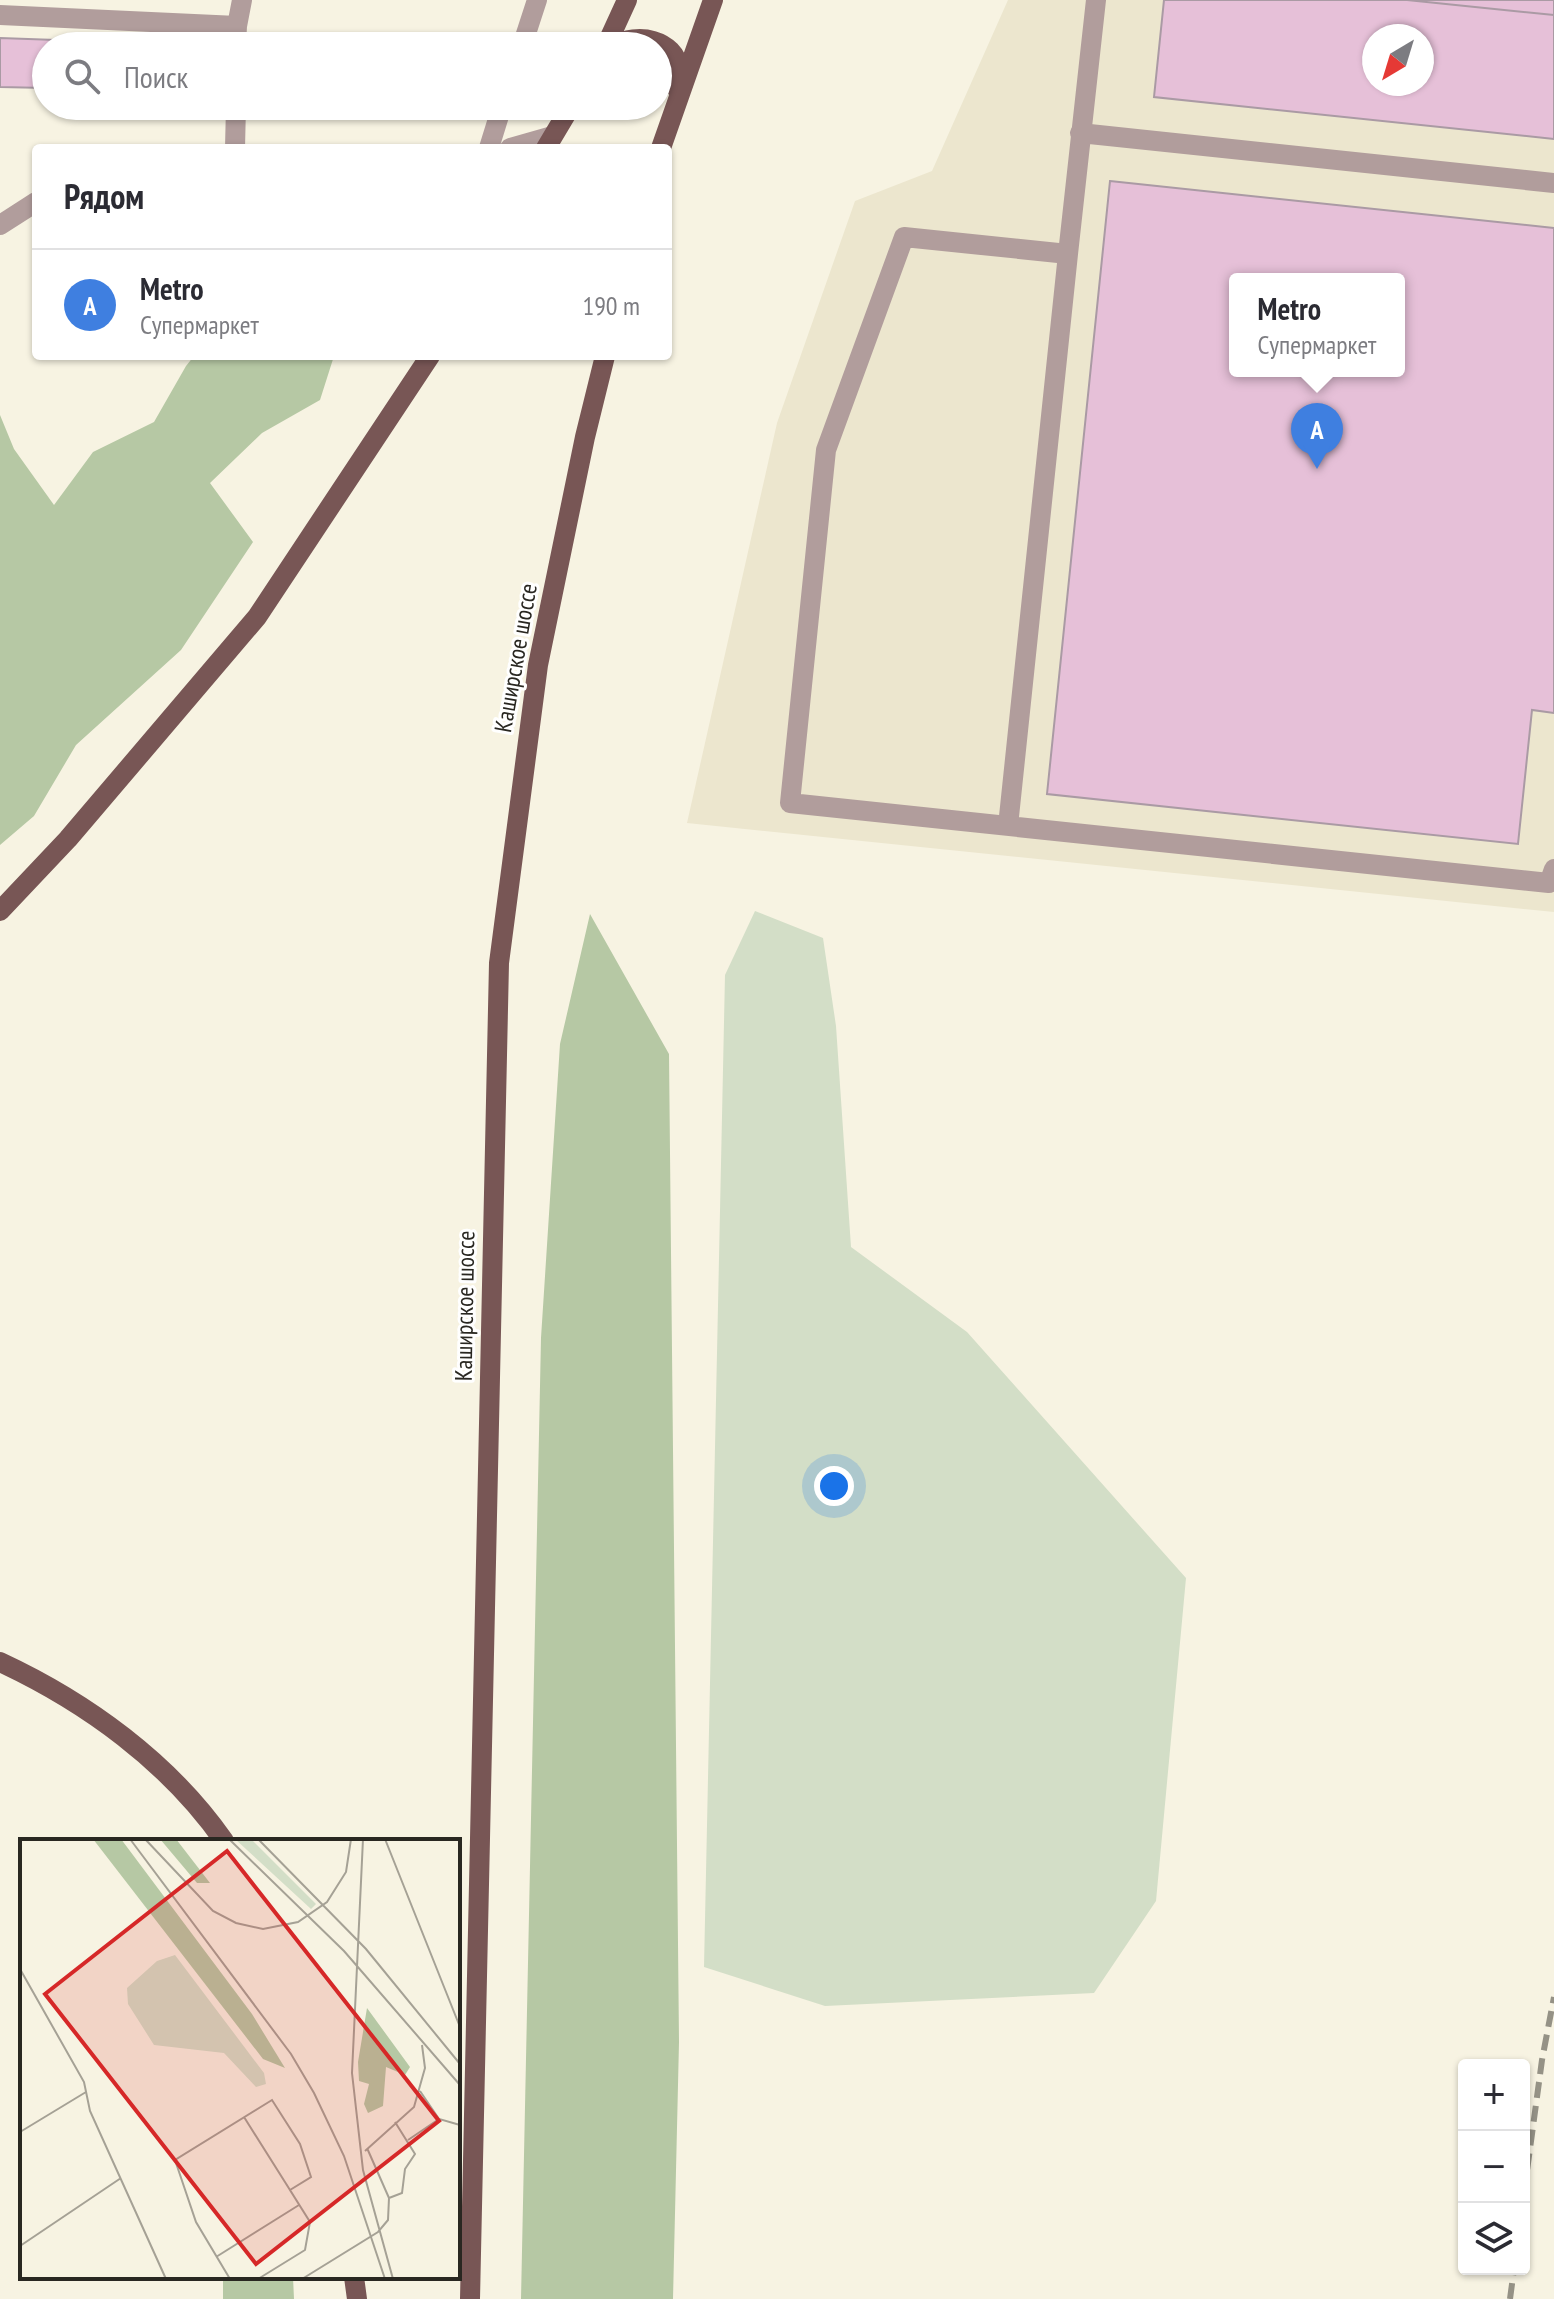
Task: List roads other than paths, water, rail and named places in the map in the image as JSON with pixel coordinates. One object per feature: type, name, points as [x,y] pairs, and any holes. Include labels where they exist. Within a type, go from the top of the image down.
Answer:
[{"type":"main road","points":[[612,32],[627,0]]},
{"type":"main road","points":[[672,115],[713,0]]},
{"type":"main road","points":[[672,53],[679,69],[674,109]]},
{"type":"main road","points":[[549,142],[562,120]]},
{"type":"main road","points":[[662,144],[670,120]]},
{"type":"main road","points":[[0,911],[68,839],[257,617],[427,360]]},
{"type":"main road","name":"Каширское шоссе","points":[[470,2299],[499,963],[538,665],[604,360]]},
{"type":"main road","points":[[0,1662],[34,1677],[85,1708],[133,1744],[177,1785],[222,1839]]},
{"type":"main road","points":[[354,2279],[357,2299]]},
{"type":"lane","points":[[237,32],[242,0]]},
{"type":"lane","points":[[527,32],[537,0]]},
{"type":"lane","points":[[1008,826],[1096,0]]},
{"type":"lane","points":[[0,15],[191,32]]},
{"type":"lane","points":[[235,144],[236,120]]},
{"type":"lane","points":[[490,144],[498,120]]},
{"type":"lane","points":[[1080,133],[1554,183]]},
{"type":"lane","points":[[0,225],[32,205]]},
{"type":"lane","points":[[1068,254],[904,237],[826,450],[790,803],[1549,883],[1554,869]]},
{"type":"railway","points":[[1530,2149],[1554,1997]]},
{"type":"railway","points":[[1510,2299],[1513,2275]]},
{"type":"place","name":"Metro","points":[[1317,469]]}]
